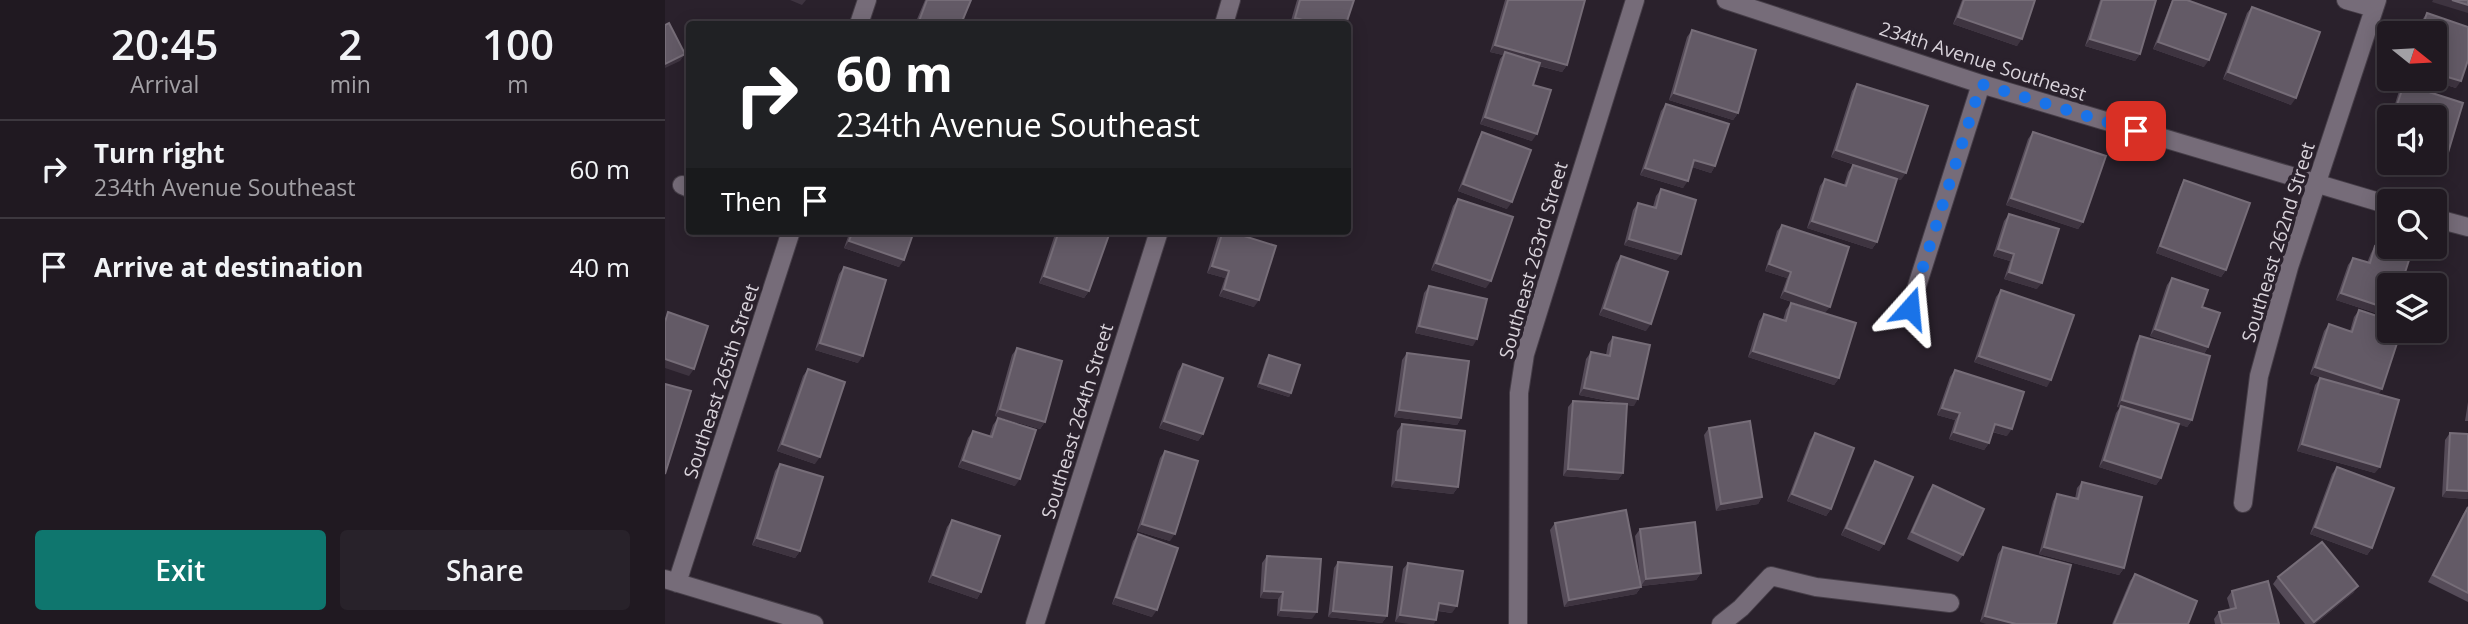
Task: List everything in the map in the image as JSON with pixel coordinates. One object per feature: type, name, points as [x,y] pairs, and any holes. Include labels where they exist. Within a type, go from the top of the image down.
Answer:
[{"type":"street","points":[[860,21],[867,0]]},
{"type":"street","points":[[1225,21],[1231,0]]},
{"type":"street","name":"Southeast 263rd Street","points":[[1518,624],[1519,393],[1525,354],[1636,0]]},
{"type":"street","name":"234th Avenue Southeast","points":[[1726,0],[1981,84],[2377,202]]},
{"type":"street","points":[[2346,0],[2376,4]]},
{"type":"street","name":"Southeast 262nd Street","points":[[2243,503],[2259,376],[2289,267],[2376,4]]},
{"type":"street","points":[[1910,308],[1981,84]]},
{"type":"street","points":[[2447,221],[2468,227]]},
{"type":"street","name":"Southeast 265th Street","points":[[671,581],[791,235]]},
{"type":"street","name":"Southeast 264th Street","points":[[1035,624],[1158,235]]},
{"type":"street","points":[[1721,624],[1741,608],[1771,576],[1816,587],[1950,603]]},
{"type":"street","points":[[671,581],[814,624]]},
{"type":"building","points":[[927,0],[971,0],[962,21],[919,21]]},
{"type":"building","points":[[1300,0],[1354,0],[1347,21],[1306,21],[1295,18]]},
{"type":"building","points":[[1508,0],[1585,0],[1567,65],[1495,45]]},
{"type":"building","points":[[1964,0],[2035,0],[2022,39],[1958,17]]},
{"type":"building","points":[[2102,0],[2156,0],[2140,54],[2090,39]]},
{"type":"building","points":[[2173,0],[2187,0],[2226,14],[2209,60],[2158,42]]},
{"type":"building","points":[[2452,0],[2468,0],[2468,5]]},
{"type":"building","points":[[2252,7],[2320,32],[2296,98],[2228,72]]},
{"type":"building","points":[[2427,13],[2468,27],[2468,60],[2461,81],[2447,77],[2447,21],[2424,21]]},
{"type":"building","points":[[669,23],[685,54],[665,64],[665,25]]},
{"type":"building","points":[[1692,30],[1756,50],[1738,113],[1674,93]]},
{"type":"building","points":[[1505,52],[1540,63],[1533,85],[1551,90],[1537,134],[1485,117]]},
{"type":"building","points":[[1857,84],[1928,106],[1906,173],[1836,150]]},
{"type":"building","points":[[2402,91],[2426,91],[2463,103],[2447,156],[2447,105],[2397,105]]},
{"type":"building","points":[[1666,104],[1729,124],[1715,166],[1694,160],[1688,181],[1645,168]]},
{"type":"building","points":[[1482,132],[1531,150],[1512,202],[1463,184]]},
{"type":"building","points":[[2033,132],[2106,156],[2083,222],[2011,198]]},
{"type":"building","points":[[1853,165],[1897,179],[1877,242],[1812,221],[1825,179],[1846,186]]},
{"type":"building","points":[[2184,180],[2250,203],[2226,270],[2160,246]]},
{"type":"building","points":[[1661,189],[1696,200],[1681,254],[1629,239],[1638,203],[1656,208]]},
{"type":"building","points":[[1458,199],[1513,217],[1491,281],[1436,263]]},
{"type":"building","points":[[2009,214],[2059,229],[2042,283],[2009,272],[2014,254],[1998,249]]},
{"type":"building","points":[[1782,225],[1849,247],[1830,307],[1785,291],[1791,272],[1769,264]]},
{"type":"building","points":[[851,235],[913,235],[904,260],[849,241]]},
{"type":"building","points":[[1058,235],[1109,235],[1089,291],[1044,276]]},
{"type":"building","points":[[1222,235],[1241,235],[1276,246],[1259,300],[1224,289],[1229,271],[1212,266]]},
{"type":"building","points":[[2375,246],[2377,259],[2409,259],[2405,273],[2377,273],[2377,305],[2341,293],[2353,258],[2370,263]]},
{"type":"building","points":[[1621,256],[1668,272],[1651,324],[1604,308]]},
{"type":"building","points":[[844,267],[886,280],[863,356],[820,343]]},
{"type":"building","points":[[2172,278],[2208,290],[2202,307],[2220,313],[2208,347],[2155,329]]},
{"type":"building","points":[[1429,286],[1487,299],[1477,339],[1419,326]]},
{"type":"building","points":[[2001,290],[2074,315],[2051,380],[1979,356]]},
{"type":"building","points":[[1791,303],[1856,323],[1839,378],[1753,351],[1764,314],[1786,321]]},
{"type":"building","points":[[2359,310],[2377,316],[2377,343],[2397,343],[2382,389],[2315,367],[2329,324],[2352,332]]},
{"type":"building","points":[[668,312],[708,326],[694,369],[665,359],[665,322]]},
{"type":"building","points":[[2140,336],[2210,356],[2192,420],[2122,400]]},
{"type":"building","points":[[1613,337],[1650,345],[1638,399],[1584,388],[1591,352],[1610,356]]},
{"type":"building","points":[[1017,348],[1062,361],[1045,422],[1000,409]]},
{"type":"building","points":[[1407,353],[1469,361],[1461,418],[1399,410]]},
{"type":"building","points":[[1269,355],[1300,365],[1291,393],[1260,383]]},
{"type":"building","points":[[1183,364],[1223,378],[1203,434],[1164,421]]},
{"type":"building","points":[[808,369],[845,382],[820,457],[782,444]]},
{"type":"building","points":[[1955,370],[2024,392],[2012,429],[1995,424],[1989,443],[1954,432],[1960,413],[1942,408]]},
{"type":"building","points":[[2320,378],[2399,400],[2380,467],[2302,444]]},
{"type":"building","points":[[665,384],[691,391],[665,474]]},
{"type":"building","points":[[1573,401],[1627,404],[1623,473],[1568,469]]},
{"type":"building","points":[[2121,406],[2179,424],[2161,478],[2104,460]]},
{"type":"building","points":[[998,418],[1036,430],[1020,479],[963,460],[973,431],[992,437]]},
{"type":"building","points":[[1750,421],[1762,497],[1721,504],[1709,428]]},
{"type":"building","points":[[1402,424],[1465,431],[1458,487],[1396,480]]},
{"type":"building","points":[[1815,433],[1854,448],[1831,509],[1792,494]]},
{"type":"building","points":[[2450,433],[2468,434],[2468,491],[2447,490]]},
{"type":"building","points":[[1165,451],[1198,461],[1175,534],[1142,524]]},
{"type":"building","points":[[1875,461],[1913,477],[1884,544],[1846,528]]},
{"type":"building","points":[[780,464],[823,477],[800,551],[757,538]]},
{"type":"building","points":[[2337,467],[2394,488],[2372,548],[2315,527]]},
{"type":"building","points":[[2082,482],[2142,497],[2124,568],[2044,547],[2057,494],[2078,499]]},
{"type":"building","points":[[1933,485],[1984,509],[1963,555],[1912,532]]},
{"type":"building","points":[[2468,507],[2468,593],[2433,575]]},
{"type":"building","points":[[1626,510],[1641,587],[1569,600],[1555,523]]},
{"type":"building","points":[[952,520],[1000,536],[981,592],[933,575]]},
{"type":"building","points":[[1695,522],[1701,573],[1646,579],[1640,529]]},
{"type":"building","points":[[1138,534],[1178,548],[1157,610],[1116,597]]},
{"type":"building","points":[[2322,542],[2358,586],[2314,622],[2278,577]]},
{"type":"building","points":[[2003,547],[2071,565],[2056,624],[2016,624],[1985,616]]},
{"type":"building","points":[[1267,556],[1321,559],[1317,612],[1281,610],[1283,592],[1264,591]]},
{"type":"building","points":[[1338,562],[1392,567],[1387,616],[1333,611]]},
{"type":"building","points":[[1408,563],[1463,571],[1457,606],[1439,603],[1436,620],[1400,615]]},
{"type":"building","points":[[2135,574],[2197,601],[2188,624],[2114,624]]},
{"type":"building","points":[[2268,581],[2279,624],[2222,624],[2219,612],[2236,608],[2232,591]]},
{"type":"route","points":[[1910,308],[1981,84],[2136,131]]}]
